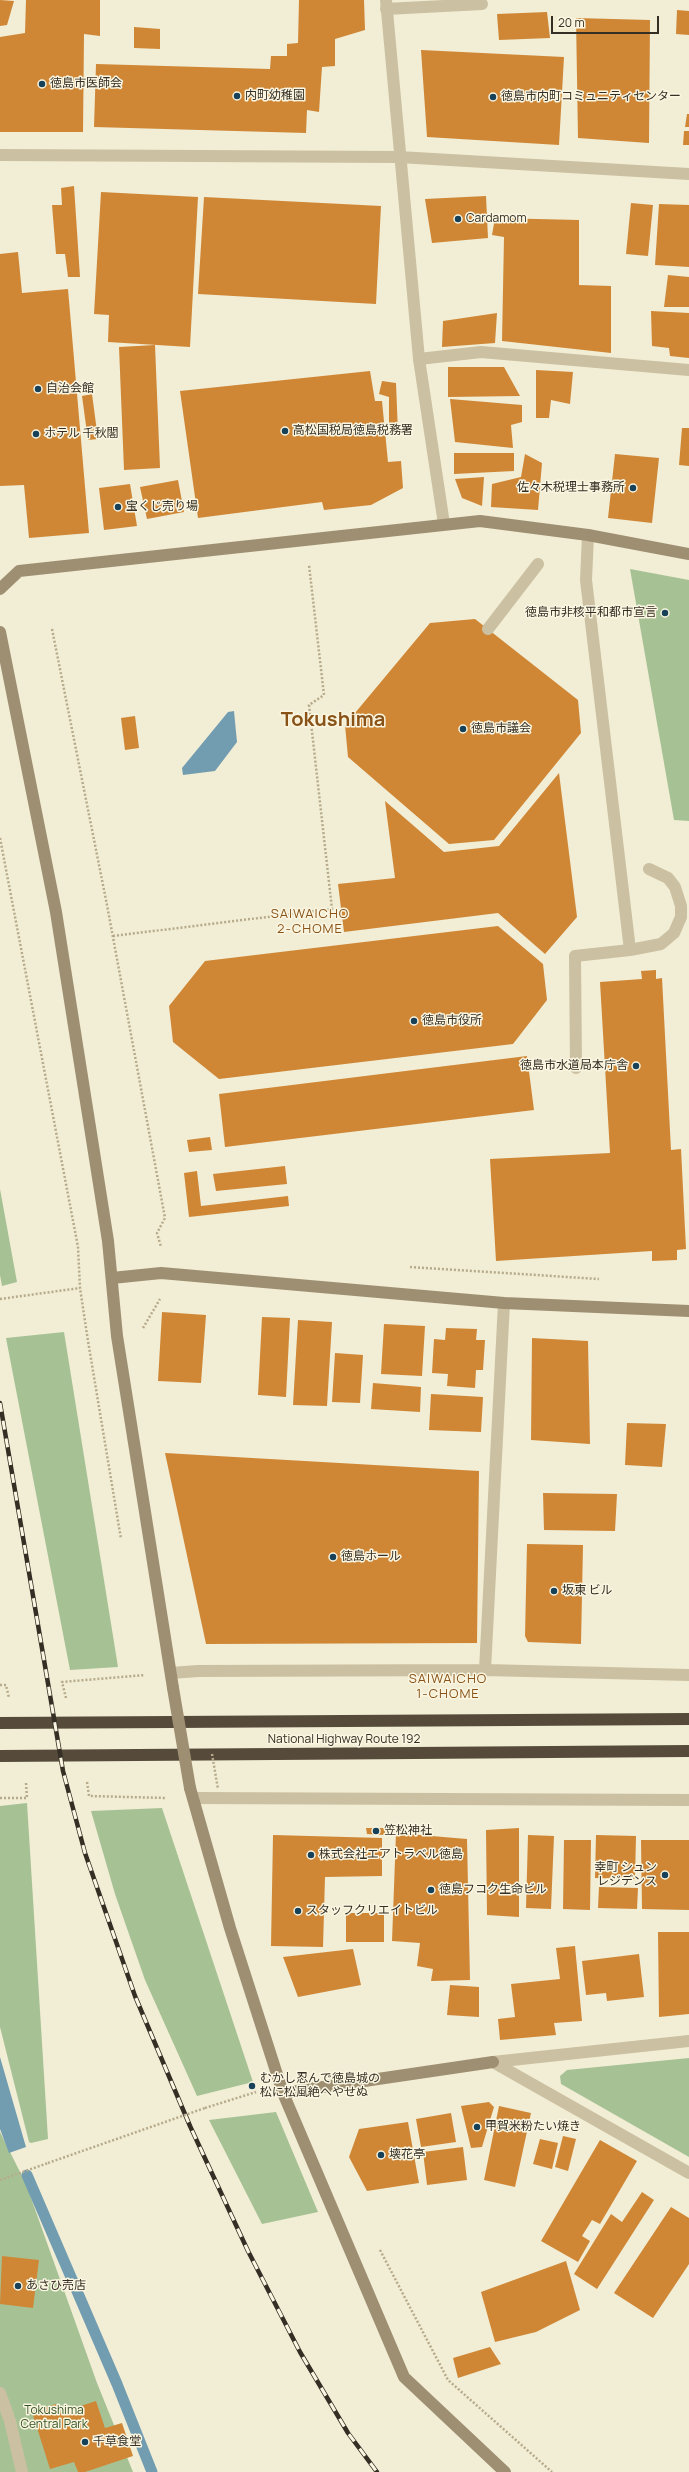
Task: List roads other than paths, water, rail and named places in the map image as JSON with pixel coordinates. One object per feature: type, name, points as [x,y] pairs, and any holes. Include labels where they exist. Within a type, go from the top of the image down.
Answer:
[{"type":"highway","name":"National Highway Route 192","points":[[0,1723],[689,1719]]},
{"type":"highway","name":"National Highway Route 192","points":[[0,1756],[689,1751]]},
{"type":"street","points":[[444,524],[419,359],[399,157],[386,4],[482,4]]},
{"type":"street","points":[[0,155],[399,157],[689,174]]},
{"type":"street","points":[[419,359],[481,352],[689,370]]},
{"type":"street","points":[[0,589],[19,571],[211,552],[444,524],[499,522],[588,535],[689,554]]},
{"type":"street","points":[[588,535],[586,580],[630,950]]},
{"type":"street","points":[[488,629],[538,564]]},
{"type":"street","points":[[0,632],[56,912],[108,1241],[117,1336],[191,1793],[230,1928],[283,2093],[404,2377],[505,2472]]},
{"type":"street","points":[[576,1068],[575,956],[630,950],[661,944],[674,933],[681,917],[681,906],[675,887],[668,878],[649,869]]},
{"type":"street","points":[[112,1278],[161,1273],[504,1302],[689,1311]]},
{"type":"street","points":[[485,1670],[504,1302]]},
{"type":"street","points":[[171,1673],[198,1671],[485,1670],[689,1675]]},
{"type":"street","points":[[191,1793],[689,1800]]},
{"type":"street","points":[[283,2093],[493,2062],[689,2041]]},
{"type":"street","points":[[493,2062],[689,2174]]},
{"type":"street","points":[[0,2393],[10,2420],[22,2472]]},
{"type":"water","points":[[234,711],[237,742],[215,771],[183,775],[182,768],[228,712]]},
{"type":"water","points":[[0,2057],[26,2147],[9,2153],[0,2129]]},
{"type":"waterway","points":[[27,2175],[117,2384],[152,2472]]},
{"type":"railway","points":[[0,1403],[63,1771],[85,1853],[135,1996],[190,2126],[248,2251],[300,2352],[348,2433],[377,2472]]},
{"type":"place","name":"徳島市医師会","points":[[42,84]]},
{"type":"place","name":"内町幼稚園","points":[[237,96]]},
{"type":"place","name":"徳島市内町コミュニティセンター","points":[[493,97]]},
{"type":"place","name":"Cardamom","points":[[458,219]]},
{"type":"place","name":"自治会館","points":[[38,389]]},
{"type":"place","name":"高松国税局徳島税務署","points":[[285,431]]},
{"type":"place","name":"ホテル 千秋閣","points":[[36,434]]},
{"type":"place","name":"佐々木税理士事務所","points":[[633,488]]},
{"type":"place","name":"宝くじ売り場","points":[[118,507]]},
{"type":"place","name":"徳島市非核平和都市宣言","points":[[665,613]]},
{"type":"place","name":"徳島市議会","points":[[463,729]]},
{"type":"place","name":"徳島市役所","points":[[414,1021]]},
{"type":"place","name":"徳島市水道局本庁舎","points":[[636,1066]]},
{"type":"place","name":"徳島ホール","points":[[333,1557]]},
{"type":"place","name":"坂東 ビル","points":[[554,1591]]},
{"type":"place","name":"笠松神社","points":[[376,1831]]},
{"type":"place","name":"株式会社エアトラベル徳島","points":[[311,1855]]},
{"type":"place","name":"幸町 シュン レジデンス","points":[[665,1875]]},
{"type":"place","name":"徳島フコク生命ビル","points":[[431,1890]]},
{"type":"place","name":"スタッフクリエイトビル","points":[[298,1911]]},
{"type":"place","name":"むかし忍んで徳島城の 松に松風絶へやせぬ","points":[[252,2086]]},
{"type":"place","name":"甲賀米粉たい焼き","points":[[477,2127]]},
{"type":"place","name":"壊花亭","points":[[381,2155]]},
{"type":"place","name":"あさひ売店","points":[[18,2286]]},
{"type":"place","name":"千草食堂","points":[[85,2442]]},
{"type":"district","name":"Tokushima","points":[[333,720]]},
{"type":"district","name":"SAIWAICHO 2-CHOME","points":[[310,922]]},
{"type":"district","name":"SAIWAICHO 1-CHOME","points":[[448,1686]]},
{"type":"park label","name":"Tokushima Central Park","points":[[54,2418]]}]
